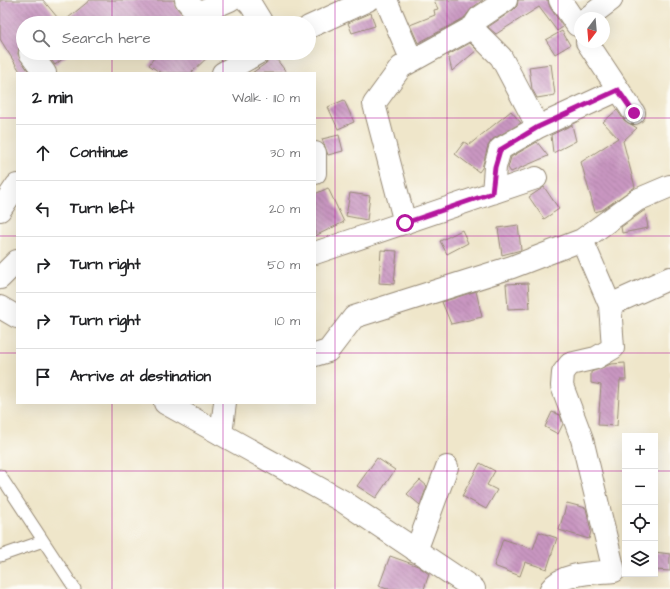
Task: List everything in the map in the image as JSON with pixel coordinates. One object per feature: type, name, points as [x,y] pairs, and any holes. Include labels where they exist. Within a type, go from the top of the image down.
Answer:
[{"type":"street","points":[[186,0],[198,14],[230,0]]},
{"type":"street","points":[[246,0],[257,16]]},
{"type":"street","points":[[316,25],[368,0]]},
{"type":"street","points":[[386,0],[412,61]]},
{"type":"street","points":[[405,223],[374,104],[401,67],[412,61],[474,15],[506,0]]},
{"type":"street","points":[[560,0],[574,18]]},
{"type":"street","points":[[599,12],[611,0]]},
{"type":"street","points":[[474,15],[501,58],[538,127]]},
{"type":"street","points":[[594,48],[618,90],[634,113]]},
{"type":"street","points":[[35,60],[43,72]]},
{"type":"street","points":[[225,72],[246,60]]},
{"type":"street","points":[[492,193],[495,167],[500,150],[538,127],[618,90]]},
{"type":"street","points":[[316,253],[536,178]]},
{"type":"street","points":[[0,210],[16,186]]},
{"type":"street","points":[[316,355],[328,351],[354,317],[512,268],[582,240],[636,200],[670,186]]},
{"type":"street","points":[[551,589],[555,583],[575,576],[614,571],[582,439],[562,386],[564,373],[570,364],[596,358],[613,348],[610,305],[582,240]]},
{"type":"street","points":[[0,278],[16,262]]},
{"type":"street","points":[[610,305],[670,278]]},
{"type":"street","points":[[0,307],[16,316]]},
{"type":"street","points":[[167,404],[344,502],[474,589]]},
{"type":"street","points":[[221,434],[225,404]]},
{"type":"street","points":[[416,551],[447,467]]},
{"type":"lane","points":[[0,475],[75,589]]},
{"type":"lane","points":[[0,556],[43,541]]},
{"type":"building","points":[[0,0],[43,0],[56,16],[16,16],[16,60],[22,60],[29,72],[20,72],[0,39]]},
{"type":"building","points":[[90,0],[174,0],[177,8],[184,16],[71,16]]},
{"type":"building","points":[[434,0],[483,0],[472,8],[464,18],[418,43],[410,25],[435,15],[434,10],[438,9]]},
{"type":"building","points":[[518,0],[548,0],[550,7],[563,27],[557,31],[539,7],[496,34],[488,27],[513,10],[517,6]]},
{"type":"building","points":[[371,13],[375,26],[352,33],[348,23]]},
{"type":"building","points":[[562,31],[570,45],[555,54],[546,40]]},
{"type":"building","points":[[470,43],[477,50],[452,71],[448,55]]},
{"type":"building","points":[[51,60],[61,60],[55,65]]},
{"type":"building","points":[[152,60],[205,60],[192,72],[160,72],[149,65]]},
{"type":"building","points":[[270,60],[277,60],[286,72],[253,72]]},
{"type":"building","points":[[551,64],[555,95],[537,98],[532,89],[529,67]]},
{"type":"building","points":[[344,100],[354,122],[338,129],[328,107]]},
{"type":"building","points":[[617,110],[624,120],[637,128],[623,141],[635,187],[602,210],[595,212],[581,162],[618,138],[603,122]]},
{"type":"building","points":[[511,111],[521,123],[493,139],[488,146],[482,168],[479,172],[455,154],[464,142],[469,145]]},
{"type":"building","points":[[572,125],[576,141],[553,153],[551,135]]},
{"type":"building","points":[[339,135],[343,151],[328,155],[322,139]]},
{"type":"building","points":[[537,142],[548,156],[511,172],[508,168],[511,157]]},
{"type":"building","points":[[544,187],[559,209],[544,219],[529,197]]},
{"type":"building","points":[[328,188],[344,222],[316,236],[316,194]]},
{"type":"building","points":[[350,193],[370,196],[367,220],[346,216]]},
{"type":"building","points":[[645,210],[648,228],[622,233],[621,227]]},
{"type":"building","points":[[518,225],[521,250],[502,255],[498,228]]},
{"type":"building","points":[[462,230],[468,243],[447,254],[440,241]]},
{"type":"building","points":[[381,250],[397,251],[394,284],[379,283]]},
{"type":"building","points":[[528,283],[530,308],[508,309],[506,284]]},
{"type":"building","points":[[476,291],[482,317],[451,324],[442,302]]},
{"type":"building","points":[[625,363],[626,380],[620,380],[617,426],[598,425],[601,385],[591,383],[591,372],[611,364]]},
{"type":"building","points":[[552,412],[560,415],[563,424],[558,434],[545,427]]},
{"type":"building","points":[[377,458],[395,470],[376,498],[357,486]]},
{"type":"building","points":[[480,463],[495,471],[487,485],[497,490],[486,509],[462,496]]},
{"type":"building","points":[[420,480],[427,486],[420,505],[407,494]]},
{"type":"building","points":[[567,503],[586,508],[591,531],[589,539],[559,530]]},
{"type":"building","points":[[539,532],[557,538],[547,569],[525,562],[520,576],[494,566],[503,539],[533,549]]},
{"type":"building","points":[[658,552],[670,554],[670,571],[658,570]]},
{"type":"building","points":[[390,556],[418,566],[429,574],[424,589],[387,589],[379,586]]},
{"type":"route","points":[[405,223],[492,193],[495,167],[500,150],[522,136],[597,99],[618,90],[634,113]]}]
